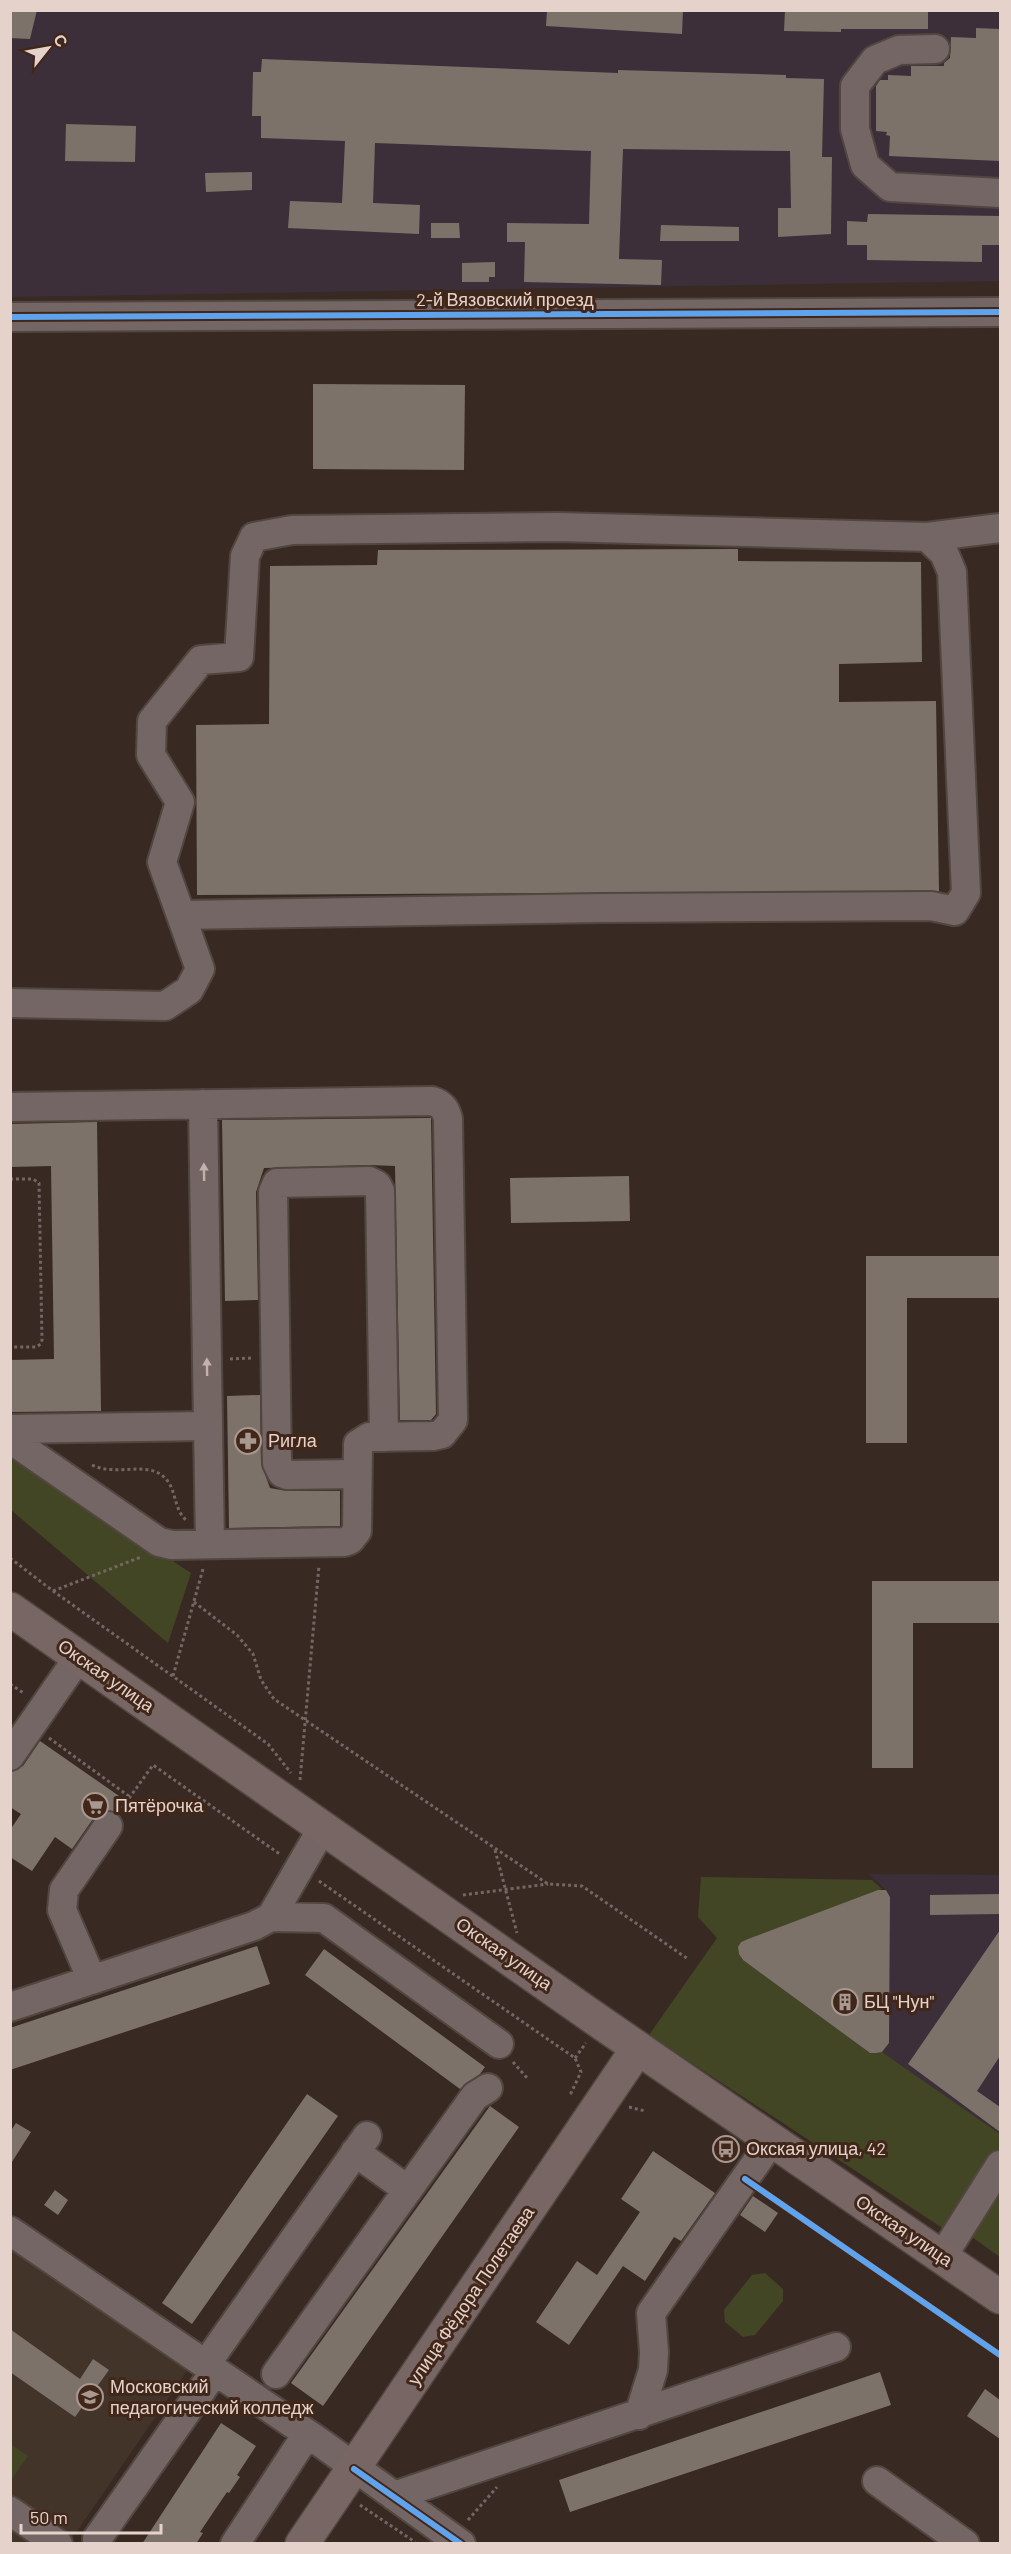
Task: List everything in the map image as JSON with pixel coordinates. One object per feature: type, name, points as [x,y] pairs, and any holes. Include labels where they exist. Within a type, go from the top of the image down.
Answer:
[{"type":"main road","name":"Окская улица","points":[[10,1609],[323,1827],[643,2041],[772,2140],[1000,2297]]},
{"type":"main road","name":"улица Фёдора Полетаева","points":[[302,2544],[643,2041]]},
{"type":"street","points":[[935,50],[899,50],[875,60],[855,86],[855,129],[865,165],[890,187],[1000,194]]},
{"type":"street","name":"2-й Вязовский проезд","points":[[10,317],[1000,312]]},
{"type":"street","points":[[10,1003],[165,1006],[189,990],[200,969],[162,862],[180,802],[152,755],[152,721],[201,660],[240,657],[245,556],[254,537],[292,530],[558,527],[927,537],[1000,528]]},
{"type":"street","points":[[181,915],[600,908],[931,906],[954,911],[966,893],[952,572],[944,553],[927,537]]},
{"type":"street","points":[[10,1107],[432,1101],[439,1103],[447,1112],[453,1420],[442,1434],[369,1437],[358,1444],[357,1474],[340,1530],[172,1545],[152,1539],[10,1439]]},
{"type":"street","points":[[203,1104],[210,1540]]},
{"type":"street","points":[[357,1474],[287,1475],[282,1473],[277,1463],[273,1192],[277,1183],[369,1181],[377,1185],[380,1202],[384,1437]]},
{"type":"street","points":[[10,1429],[208,1426]]},
{"type":"street","points":[[10,1756],[78,1658]]},
{"type":"street","points":[[92,1980],[62,1910],[64,1890],[108,1826]]},
{"type":"street","points":[[271,1917],[323,1827]]},
{"type":"street","points":[[10,2007],[254,1926],[271,1917],[324,1918],[499,2044]]},
{"type":"street","points":[[276,2374],[475,2096],[488,2088]]},
{"type":"street","points":[[639,2415],[653,2370],[651,2313],[772,2140]]},
{"type":"street","points":[[94,2542],[361,2144],[408,2190]]},
{"type":"street","points":[[942,2257],[1000,2165]]},
{"type":"street","points":[[10,2231],[307,2434],[456,2542]]},
{"type":"street","points":[[394,2496],[836,2347]]},
{"type":"street","points":[[235,2544],[307,2434]]},
{"type":"street","points":[[877,2481],[965,2544]]},
{"type":"street","points":[[10,2511],[58,2544]]},
{"type":"path","points":[[10,1179],[33,1179],[39,1182],[42,1340],[41,1344],[36,1347],[10,1347]]},
{"type":"path","points":[[207,1359],[257,1358]]},
{"type":"path","points":[[10,1558],[173,1676],[210,1540],[183,1517],[175,1504],[172,1486],[164,1476],[145,1468],[115,1471],[88,1463]]},
{"type":"path","points":[[299,1783],[305,1721],[340,1530]]},
{"type":"path","points":[[53,1591],[172,1545]]},
{"type":"path","points":[[194,1602],[237,1635],[253,1654],[261,1680],[274,1699],[548,1884]]},
{"type":"path","points":[[32,1725],[130,1797]]},
{"type":"path","points":[[108,1826],[153,1765],[575,2058],[581,2072],[571,2093]]},
{"type":"path","points":[[494,1848],[519,1939]]},
{"type":"path","points":[[461,1895],[548,1884],[582,1886],[688,1959]]},
{"type":"path","points":[[456,2542],[469,2518],[490,2496],[517,2456]]},
{"type":"path","points":[[355,2512],[361,2504],[417,2544]]},
{"type":"shaded area","points":[[10,11],[1000,11],[1000,281],[11,297]]},
{"type":"shaded area","points":[[869,1874],[1000,1875],[1000,2134],[882,2052],[889,2043],[890,1897],[889,1893]]},
{"type":"shaded area","name":"Московский педагогический колледж","points":[[10,2247],[189,2368],[69,2543],[11,2543]]},
{"type":"green space","points":[[10,1454],[191,1573],[168,1643],[11,1510]]},
{"type":"green space","points":[[701,1877],[872,1880],[882,1889],[741,1942],[739,1951],[743,1960],[870,2053],[882,2052],[1000,2134],[1000,2164],[953,2235],[649,2035],[717,1938],[698,1917]]},
{"type":"green space","points":[[1000,2193],[1000,2257],[972,2237]]},
{"type":"green space","points":[[765,2273],[783,2289],[783,2301],[755,2335],[743,2337],[725,2322],[724,2310],[752,2275]]},
{"type":"green space","points":[[12,2445],[28,2456],[11,2480],[11,2448]]},
{"type":"building","points":[[10,10],[37,10],[30,39],[10,38]]},
{"type":"building","points":[[547,10],[683,10],[682,34],[546,26]]},
{"type":"building","points":[[785,10],[928,10],[928,29],[784,31]]},
{"type":"building","points":[[976,28],[1000,29],[1000,161],[889,156],[890,136],[886,135],[887,132],[876,131],[876,86],[880,80],[888,80],[888,75],[911,76],[911,66],[944,66],[950,58],[951,37],[976,38]]},
{"type":"building","points":[[262,59],[618,73],[618,70],[786,75],[786,78],[824,79],[822,157],[832,157],[831,234],[778,237],[778,208],[791,208],[790,151],[623,149],[619,259],[662,260],[661,285],[524,282],[525,242],[507,242],[507,223],[589,224],[591,151],[375,143],[373,203],[420,205],[419,234],[288,228],[290,201],[342,203],[345,141],[261,138],[261,116],[252,116],[253,72],[261,72]]},
{"type":"building","points":[[66,124],[136,126],[135,162],[65,161]]},
{"type":"building","points":[[252,172],[252,190],[206,192],[205,173]]},
{"type":"building","points":[[868,214],[1000,216],[1000,245],[982,245],[982,262],[867,260],[867,245],[847,245],[847,221],[867,222]]},
{"type":"building","points":[[431,223],[459,223],[460,238],[431,238]]},
{"type":"building","points":[[661,225],[739,227],[739,241],[660,241]]},
{"type":"building","points":[[495,262],[495,277],[489,277],[489,282],[462,282],[462,263]]},
{"type":"building","points":[[313,384],[465,385],[464,470],[313,469]]},
{"type":"building","points":[[738,549],[738,561],[921,562],[922,662],[839,664],[839,702],[936,701],[939,891],[197,895],[196,725],[269,724],[270,566],[377,565],[378,550]]},
{"type":"building","points":[[431,1118],[436,1414],[431,1420],[400,1420],[395,1166],[264,1168],[256,1192],[258,1300],[225,1301],[222,1120]]},
{"type":"building","points":[[97,1122],[101,1411],[10,1412],[10,1360],[54,1359],[51,1166],[10,1167],[10,1124]]},
{"type":"building","points":[[629,1176],[630,1221],[511,1223],[510,1178]]},
{"type":"building","points":[[866,1256],[1000,1256],[1000,1298],[907,1298],[907,1443],[866,1443]]},
{"type":"building","points":[[260,1395],[261,1463],[270,1488],[287,1491],[340,1491],[340,1526],[229,1528],[227,1396]]},
{"type":"building","points":[[872,1581],[1000,1581],[1000,1623],[913,1623],[913,1768],[872,1768]]},
{"type":"building","points":[[40,1741],[122,1798],[114,1811],[101,1811],[95,1816],[72,1849],[55,1837],[32,1871],[10,1857],[10,1830],[21,1814],[10,1807],[10,1772],[23,1766]]},
{"type":"building","name":"БЦ \"Нун\"","points":[[878,1890],[886,1890],[890,1897],[889,2043],[882,2052],[870,2053],[743,1960],[738,1947],[741,1942],[748,1939]]},
{"type":"building","points":[[1000,1894],[1000,1914],[930,1915],[930,1895]]},
{"type":"building","points":[[1000,1930],[1000,2056],[977,2091],[1000,2107],[1000,2132],[908,2064]]},
{"type":"building","points":[[257,1946],[270,1984],[10,2070],[10,2028]]},
{"type":"building","points":[[324,1949],[485,2067],[480,2074],[460,2089],[305,1975]]},
{"type":"building","points":[[307,2094],[338,2116],[192,2324],[162,2303]]},
{"type":"building","points":[[490,2106],[519,2127],[323,2406],[291,2383]]},
{"type":"building","points":[[16,2123],[31,2132],[10,2165],[10,2132]]},
{"type":"building","points":[[653,2151],[715,2193],[681,2241],[674,2237],[645,2281],[623,2266],[569,2345],[536,2322],[577,2261],[597,2275],[640,2212],[621,2199]]},
{"type":"building","points":[[55,2190],[68,2200],[58,2215],[44,2205]]},
{"type":"building","points":[[753,2196],[778,2213],[765,2232],[740,2215]]},
{"type":"building","points":[[10,2329],[80,2379],[93,2359],[109,2370],[75,2417],[10,2372]]},
{"type":"building","points":[[880,2372],[891,2405],[570,2512],[559,2480]]},
{"type":"building","points":[[985,2389],[1000,2400],[1000,2439],[967,2416]]},
{"type":"building","points":[[221,2423],[256,2446],[237,2475],[240,2477],[200,2532],[203,2533],[196,2544],[142,2544]]},
{"type":"cycle path","points":[[10,317],[1000,312]]},
{"type":"cycle path","points":[[745,2179],[1000,2355]]},
{"type":"cycle path","points":[[354,2469],[461,2544]]},
{"type":"place","name":"Ригла","points":[[248,1441]]},
{"type":"place","name":"Пятёрочка","points":[[95,1806]]},
{"type":"place","name":"БЦ \"Нун\"","points":[[845,2002]]},
{"type":"place","name":"Окская улица, 42","points":[[726,2149]]},
{"type":"place","name":"Московский педагогический колледж","points":[[90,2397]]}]
